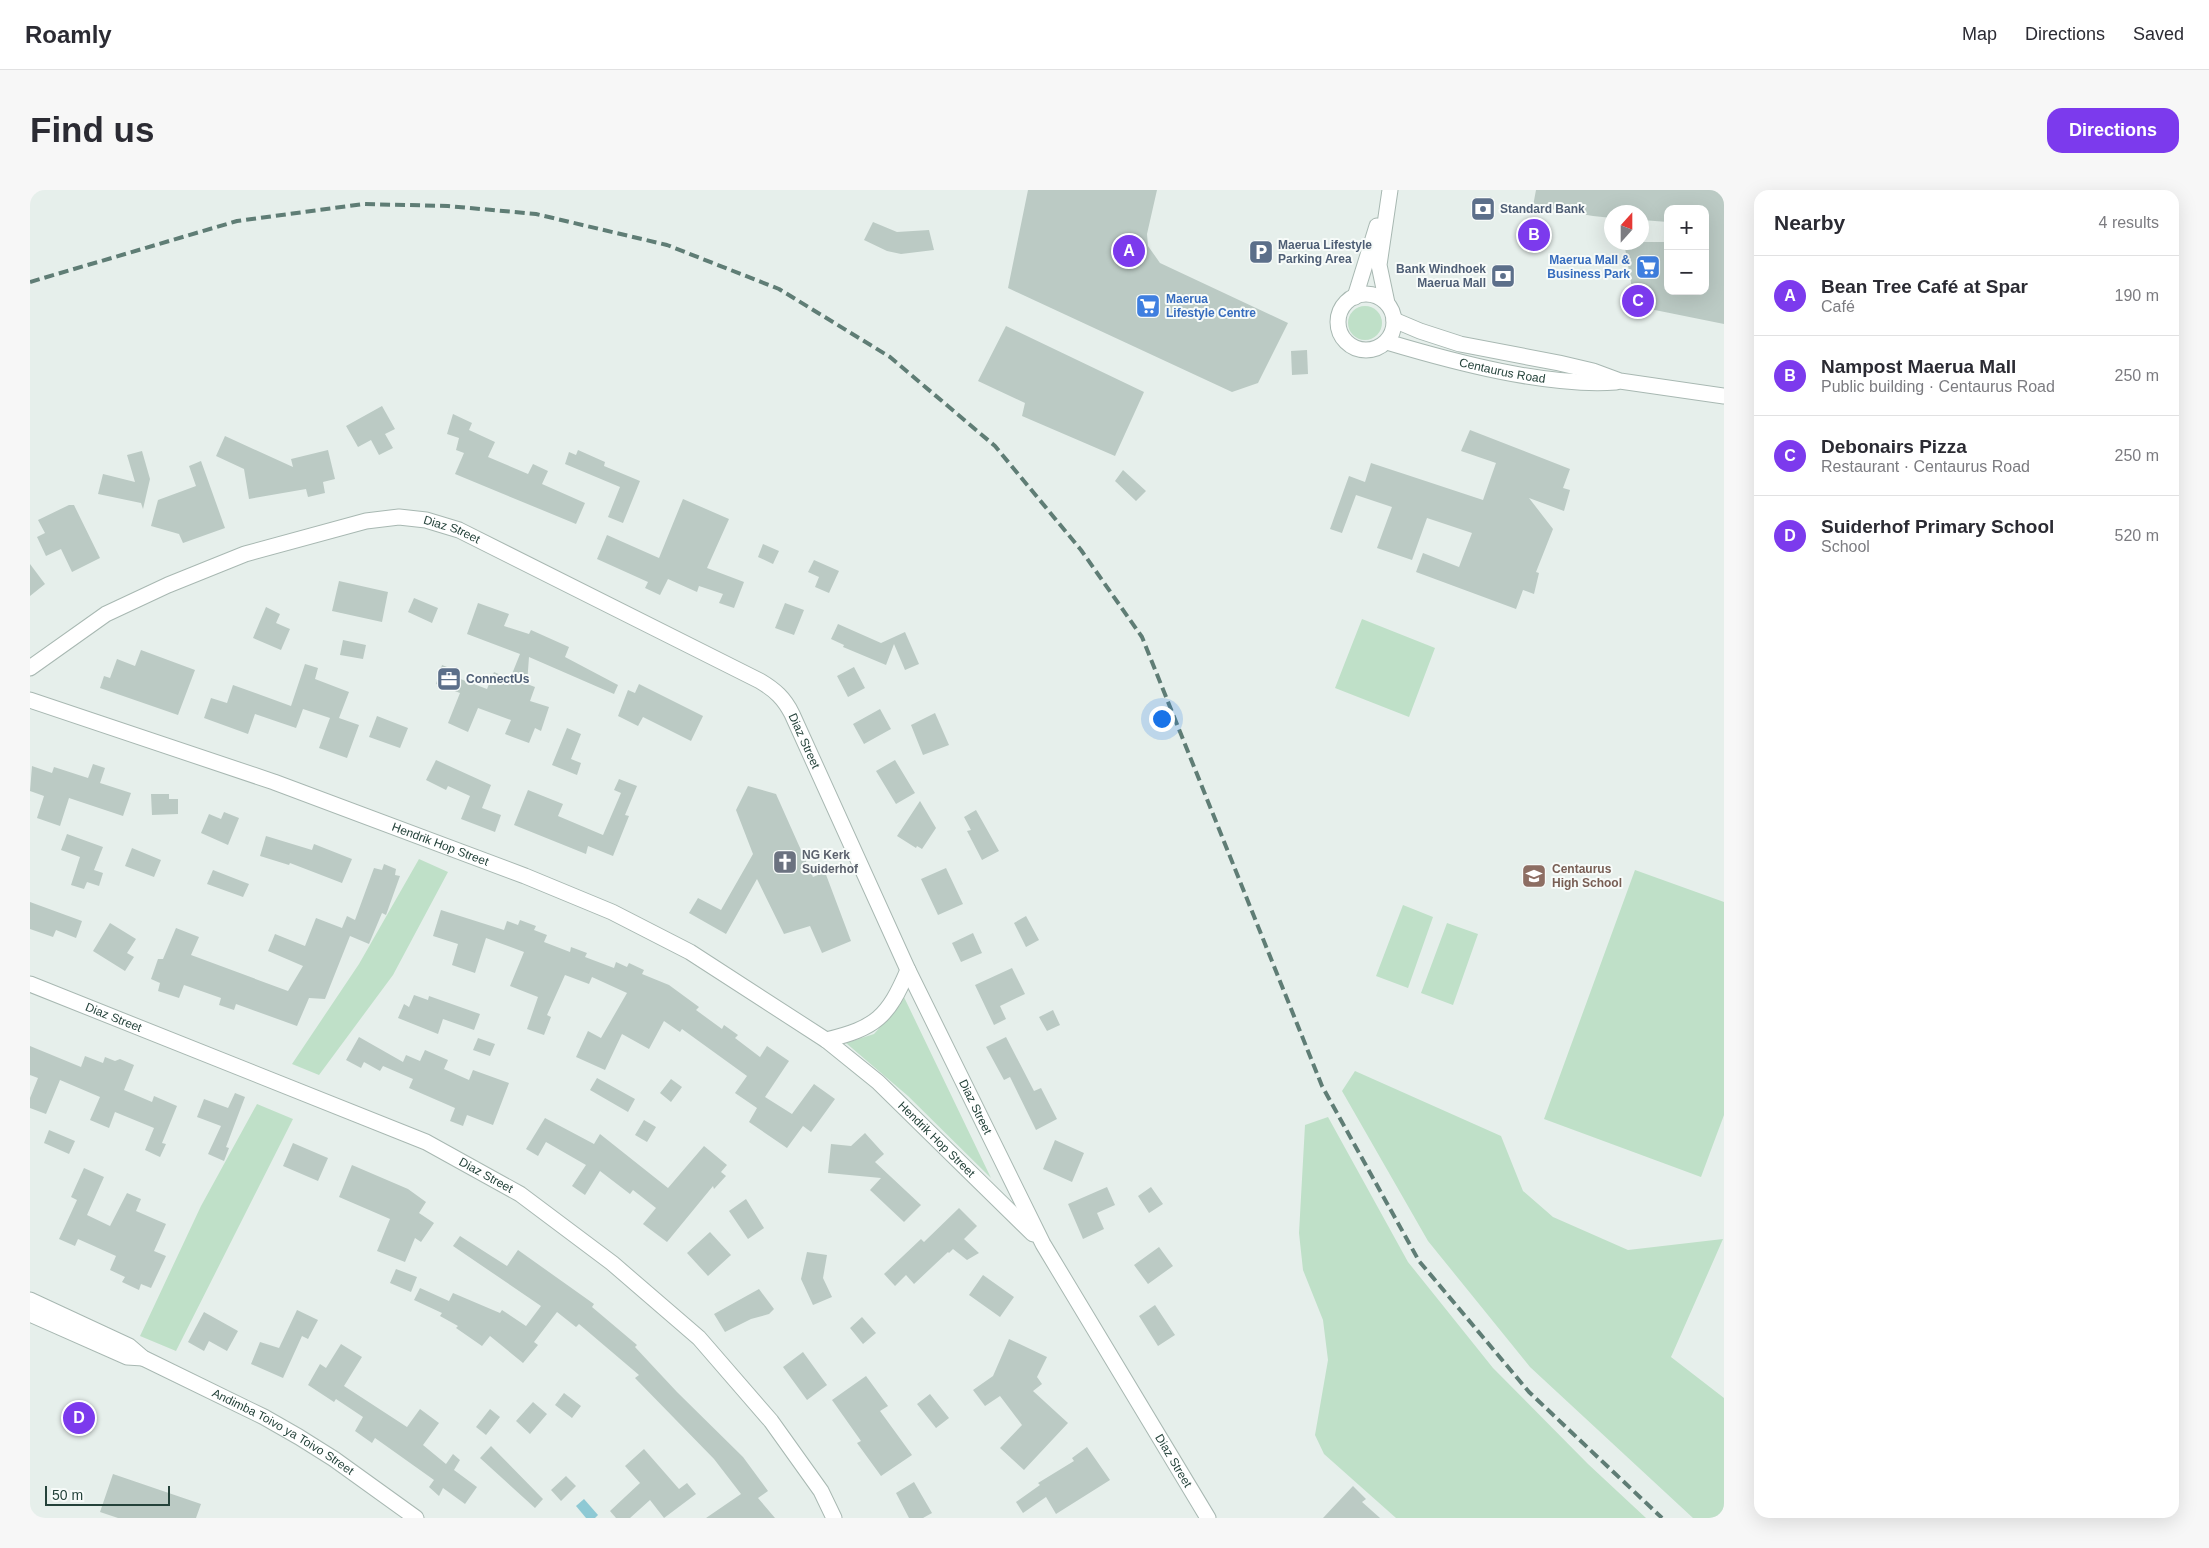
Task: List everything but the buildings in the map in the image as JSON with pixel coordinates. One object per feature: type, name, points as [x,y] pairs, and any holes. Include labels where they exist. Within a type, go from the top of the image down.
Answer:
[{"type":"street","points":[[1386,206],[1373,237],[1355,297],[1341,309],[1338,319],[1339,329],[1344,339],[1358,350],[1376,349],[1387,342],[1392,336],[1394,320],[1387,303],[1379,265],[1386,206],[1390,190]]},
{"type":"street","points":[[1355,297],[1372,295],[1387,303]]},
{"type":"street","name":"Centaurus Road","points":[[1394,320],[1460,344],[1559,363],[1593,371],[1620,381],[1724,396]]},
{"type":"street","name":"Centaurus Road","points":[[1387,342],[1490,369],[1590,384],[1620,381]]},
{"type":"street","name":"Diaz Street","points":[[30,668],[106,614],[168,584],[245,554],[366,521],[398,517],[426,520],[459,530],[775,690],[785,700],[792,714],[908,970],[1043,1244],[1208,1518]]},
{"type":"street","name":"Hendrik Hop Street","points":[[30,700],[274,782],[525,876],[612,912],[690,952],[826,1040],[878,1082],[920,1121],[1043,1244]]},
{"type":"street","points":[[826,1040],[866,1029],[886,1011],[898,993],[908,970]]},
{"type":"street","name":"Diaz Street","points":[[30,984],[426,1142],[520,1194],[612,1263],[699,1338],[771,1421],[821,1491],[834,1518]]},
{"type":"street","name":"Andimba Toivo ya Toivo Street","points":[[30,1300],[129,1346],[143,1358],[264,1417],[334,1459],[416,1518]]},
{"type":"street","name":"Andimba Toivo ya Toivo Street","points":[[30,1314],[127,1357],[143,1358]]},
{"type":"green space","points":[[1365,306],[1377,311],[1382,323],[1377,335],[1365,340],[1353,335],[1348,323],[1353,311]]},
{"type":"green space","points":[[1362,619],[1435,648],[1409,717],[1335,688]]},
{"type":"green space","points":[[419,859],[448,872],[393,975],[319,1075],[292,1064],[359,964]]},
{"type":"green space","points":[[1635,870],[1724,902],[1724,1115],[1701,1177],[1544,1119]]},
{"type":"green space","points":[[1403,905],[1433,917],[1408,988],[1376,976]]},
{"type":"green space","points":[[1447,923],[1478,934],[1453,1005],[1421,993]]},
{"type":"green space","points":[[903,995],[991,1178],[908,1096],[846,1043],[874,1034],[900,1005]]},
{"type":"green space","points":[[1355,1071],[1501,1136],[1523,1191],[1553,1217],[1628,1250],[1723,1239],[1671,1357],[1724,1398],[1724,1518],[1693,1518],[1530,1367],[1428,1241],[1342,1091]]},
{"type":"green space","points":[[257,1104],[293,1119],[176,1351],[140,1336],[201,1206]]},
{"type":"green space","points":[[1328,1117],[1408,1262],[1493,1368],[1588,1464],[1646,1518],[1396,1518],[1324,1454],[1315,1435],[1328,1360],[1323,1320],[1303,1270],[1299,1233],[1305,1125]]},
{"type":"water","points":[[584,1499],[598,1515],[595,1518],[586,1518],[576,1506]]},
{"type":"railway","points":[[30,282],[237,221],[363,204],[448,206],[536,214],[667,245],[779,289],[890,357],[995,446],[1081,550],[1142,637],[1322,1086],[1419,1261],[1529,1392],[1662,1518]]},
{"type":"place","name":"Standard Bank","points":[[1483,209]]},
{"type":"place","name":"Nampost Maerua Mall","points":[[1534,235]]},
{"type":"place","name":"Bean Tree Café at Spar","points":[[1129,251]]},
{"type":"place","name":"Maerua Lifestyle Parking Area","points":[[1261,252]]},
{"type":"place","name":"Maerua Mall & Business Park","points":[[1648,267]]},
{"type":"place","name":"Bank Windhoek Maerua Mall","points":[[1503,276]]},
{"type":"place","name":"Debonairs Pizza","points":[[1638,301]]},
{"type":"place","name":"Maerua Lifestyle Centre","points":[[1148,306]]},
{"type":"place","name":"ConnectUs","points":[[449,679]]},
{"type":"place","name":"NG Kerk Suiderhof","points":[[785,862]]},
{"type":"place","name":"Centaurus High School","points":[[1534,876]]},
{"type":"place","name":"Suiderhof Primary School","points":[[79,1418]]}]
